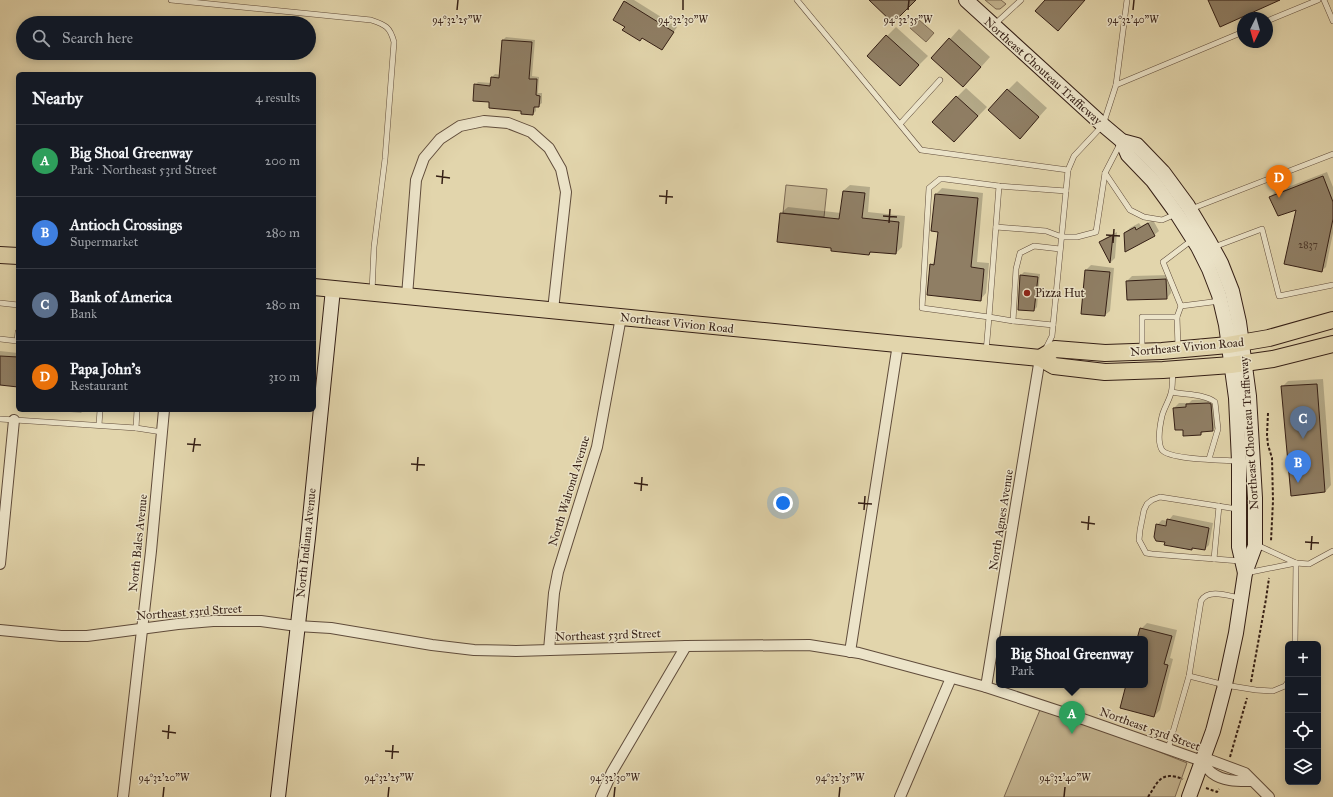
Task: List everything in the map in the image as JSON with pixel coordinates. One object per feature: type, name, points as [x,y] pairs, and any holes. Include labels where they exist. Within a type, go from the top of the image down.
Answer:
[{"type":"main road","name":"Northeast Chouteau Trafficway","points":[[966,0],[1103,125],[1122,141],[1137,146],[1163,172],[1183,212],[1193,240],[1209,269],[1221,301],[1226,325],[1235,343],[1238,364],[1249,396],[1255,498],[1255,543],[1246,566],[1231,660],[1225,685],[1213,731],[1189,797]]},
{"type":"main road","name":"Northeast Chouteau Trafficway","points":[[1183,212],[1212,247],[1232,291],[1239,322],[1235,343]]},
{"type":"main road","points":[[0,255],[16,256]]},
{"type":"main road","name":"Northeast Vivion Road","points":[[316,287],[986,352],[1040,358],[1054,366],[1105,372],[1238,364],[1273,359],[1333,344]]},
{"type":"main road","name":"North Indiana Avenue","points":[[278,797],[308,538],[333,289]]},
{"type":"main road","name":"Northeast Vivion Road","points":[[1040,358],[1055,349],[1105,353],[1142,352],[1235,343],[1269,338],[1333,320]]},
{"type":"main road","name":"Northeast Chouteau Trafficway","points":[[1238,364],[1236,398],[1239,461],[1239,547],[1246,566]]},
{"type":"street","points":[[406,296],[416,180],[424,158],[440,139],[460,126],[484,121],[508,122],[530,132],[549,148],[561,169],[566,192],[553,310]]},
{"type":"street","name":"North Walrond Avenue","points":[[549,650],[554,593],[558,572],[597,447],[621,317]]},
{"type":"street","points":[[850,652],[898,344]]},
{"type":"street","name":"North Agnes Avenue","points":[[986,687],[1040,358]]},
{"type":"street","name":"North Bales Avenue","points":[[123,797],[164,412]]},
{"type":"street","points":[[0,564],[14,420]]},
{"type":"street","name":"Northeast 53rd Street","points":[[0,630],[61,636],[80,636],[178,624],[213,621],[261,620],[297,626],[331,628],[432,646],[474,650],[516,651],[686,646],[809,645],[850,652],[986,687],[1202,761],[1210,760],[1245,773],[1252,782],[1269,797]]},
{"type":"street","points":[[600,797],[612,772],[686,646]]},
{"type":"street","points":[[900,797],[951,678]]},
{"type":"street","name":"Northeast 53rd Street","points":[[1202,761],[1211,773],[1222,779],[1238,782],[1252,782]]},
{"type":"lane","points":[[171,0],[371,20],[385,25],[391,32],[394,42],[385,159],[374,247],[372,292]]},
{"type":"lane","points":[[797,0],[921,150],[1068,170]]},
{"type":"lane","points":[[994,26],[1021,0]]},
{"type":"lane","points":[[1040,358],[1052,336],[1068,170],[1074,156],[1103,125],[1116,85],[1126,0]]},
{"type":"lane","points":[[1273,19],[1318,0]]},
{"type":"lane","points":[[1324,0],[1333,21]]},
{"type":"lane","points":[[1116,85],[1237,35]]},
{"type":"lane","points":[[900,124],[940,80]]},
{"type":"lane","points":[[996,227],[1046,231],[1062,237],[1077,237],[1096,232],[1105,173],[1122,141]]},
{"type":"lane","points":[[1105,173],[1130,210],[1144,216],[1162,220],[1333,154]]},
{"type":"lane","points":[[1053,325],[922,308],[929,188],[940,180],[999,186],[1066,190]]},
{"type":"lane","points":[[986,352],[999,186]]},
{"type":"lane","points":[[1212,247],[1262,229],[1279,296],[1333,285]]},
{"type":"lane","points":[[1178,349],[1177,317],[1181,306],[1163,262],[1193,240]]},
{"type":"lane","points":[[1013,320],[1016,269],[1020,253],[1034,246],[1060,249]]},
{"type":"lane","points":[[1181,306],[1221,301]]},
{"type":"lane","points":[[0,303],[16,305]]},
{"type":"lane","points":[[1142,352],[1142,317],[1177,317]]},
{"type":"lane","points":[[0,339],[16,341]]},
{"type":"lane","points":[[1173,369],[1172,392],[1162,416],[1160,444],[1162,450],[1169,455],[1179,457],[1239,461]]},
{"type":"lane","points":[[1172,392],[1202,396],[1215,402],[1218,429],[1209,459]]},
{"type":"lane","points":[[98,425],[100,412]]},
{"type":"lane","points":[[136,428],[137,412]]},
{"type":"lane","points":[[0,419],[136,428],[162,432]]},
{"type":"lane","points":[[1239,509],[1160,497],[1147,504],[1139,540],[1146,553],[1214,559],[1246,566],[1296,563],[1310,564],[1333,551]]},
{"type":"lane","points":[[1214,559],[1220,506]]},
{"type":"lane","points":[[1255,543],[1296,563]]},
{"type":"lane","points":[[1295,641],[1296,563]]},
{"type":"lane","points":[[1168,749],[1189,676],[1200,601],[1203,597],[1209,594],[1219,594],[1241,598]]},
{"type":"lane","points":[[1189,676],[1225,685],[1256,690],[1273,691],[1285,686]]},
{"type":"path","points":[[1268,414],[1267,435],[1272,458],[1273,501],[1271,547]]},
{"type":"path","points":[[1252,675],[1266,599],[1269,573]]},
{"type":"path","points":[[1229,759],[1247,700]]},
{"type":"path","points":[[1148,797],[1159,779],[1168,775],[1183,780]]},
{"type":"path","points":[[1210,790],[1218,792],[1220,785]]},
{"type":"shaded area","points":[[985,0],[1001,0],[1006,4],[1000,9],[996,9]]},
{"type":"shaded area","points":[[918,19],[934,33],[926,42],[910,28]]},
{"type":"shaded area","points":[[786,185],[827,189],[824,217],[783,213]]},
{"type":"shaded area","points":[[1042,705],[1187,763],[1175,797],[1004,797]]},
{"type":"building","points":[[869,0],[916,0],[893,23]]},
{"type":"building","points":[[1045,0],[1085,0],[1058,31],[1035,11]]},
{"type":"building","points":[[1208,0],[1280,0],[1253,12],[1237,12],[1237,19],[1220,27]]},
{"type":"building","points":[[624,1],[674,32],[662,50],[642,38],[640,41],[622,30],[625,27],[613,20]]},
{"type":"building","points":[[886,35],[919,65],[900,86],[867,56]]},
{"type":"building","points":[[949,38],[981,67],[963,87],[931,58]]},
{"type":"building","points":[[502,40],[532,42],[529,79],[537,79],[536,95],[540,96],[539,107],[534,107],[533,115],[521,114],[521,111],[489,108],[489,102],[473,101],[474,84],[490,86],[491,77],[499,78]]},
{"type":"building","points":[[1007,89],[1039,117],[1020,139],[988,110]]},
{"type":"building","points":[[956,96],[978,116],[954,142],[932,122]]},
{"type":"building","points":[[1323,176],[1333,202],[1333,219],[1322,272],[1284,264],[1296,210],[1278,216],[1269,197]]},
{"type":"building","points":[[843,191],[865,193],[862,218],[899,222],[896,254],[870,252],[869,255],[831,251],[831,248],[777,242],[780,213],[839,219]]},
{"type":"building","points":[[935,194],[978,198],[971,267],[984,269],[981,301],[927,295],[930,264],[934,265],[938,232],[931,231]]},
{"type":"building","points":[[1148,223],[1155,236],[1125,252],[1124,233],[1135,227],[1136,230]]},
{"type":"building","points":[[1113,235],[1110,263],[1099,242]]},
{"type":"building","points":[[1085,270],[1110,272],[1105,316],[1081,314]]},
{"type":"building","name":"Pizza Hut","points":[[1020,275],[1038,277],[1034,311],[1018,310]]},
{"type":"building","points":[[1166,279],[1167,299],[1127,300],[1126,281]]},
{"type":"building","points":[[0,356],[16,357],[16,387],[0,385]]},
{"type":"building","points":[[1317,384],[1325,492],[1291,496],[1281,386]]},
{"type":"building","points":[[1186,404],[1211,404],[1213,431],[1201,432],[1201,435],[1183,436],[1183,430],[1175,430],[1173,408],[1186,407]]},
{"type":"building","points":[[1167,519],[1209,528],[1205,550],[1192,548],[1192,550],[1164,545],[1165,542],[1156,541],[1154,537],[1156,524],[1166,526]]},
{"type":"building","points":[[1140,628],[1172,636],[1164,664],[1168,665],[1154,717],[1120,708],[1125,688],[1148,688],[1148,636],[1138,636]]},
{"type":"place","name":"Papa John's","points":[[1279,198]]},
{"type":"place","name":"Pizza Hut","points":[[1027,293]]},
{"type":"place","name":"Bank of America","points":[[1303,439]]},
{"type":"place","name":"Antioch Crossings","points":[[1298,483]]},
{"type":"place","name":"Big Shoal Greenway","points":[[1072,734]]}]
